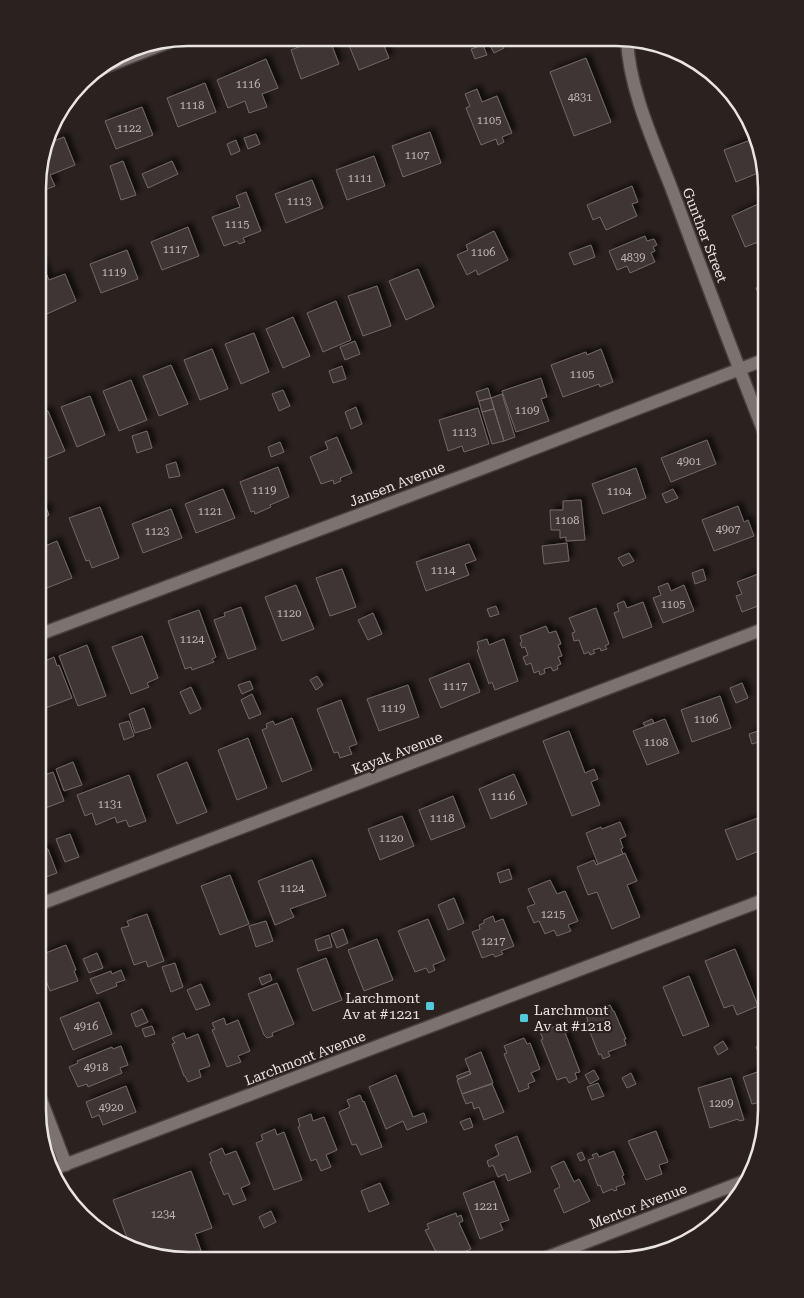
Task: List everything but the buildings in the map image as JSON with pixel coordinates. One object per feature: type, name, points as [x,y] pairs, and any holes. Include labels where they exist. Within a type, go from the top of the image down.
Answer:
[{"type":"street","name":"Gunther Street","points":[[627,47],[640,102],[758,416]]},
{"type":"street","name":"Jansen Avenue","points":[[46,632],[758,362]]},
{"type":"street","name":"Kayak Avenue","points":[[46,902],[758,631]]},
{"type":"street","name":"Larchmont Avenue","points":[[59,1167],[757,903]]},
{"type":"street","points":[[46,1113],[66,1165]]},
{"type":"street","name":"Mentor Avenue","points":[[561,1252],[737,1184]]},
{"type":"place","name":"Larchmont Av at #1221","points":[[430,1006]]},
{"type":"place","name":"Larchmont Av at #1218","points":[[524,1018]]}]
